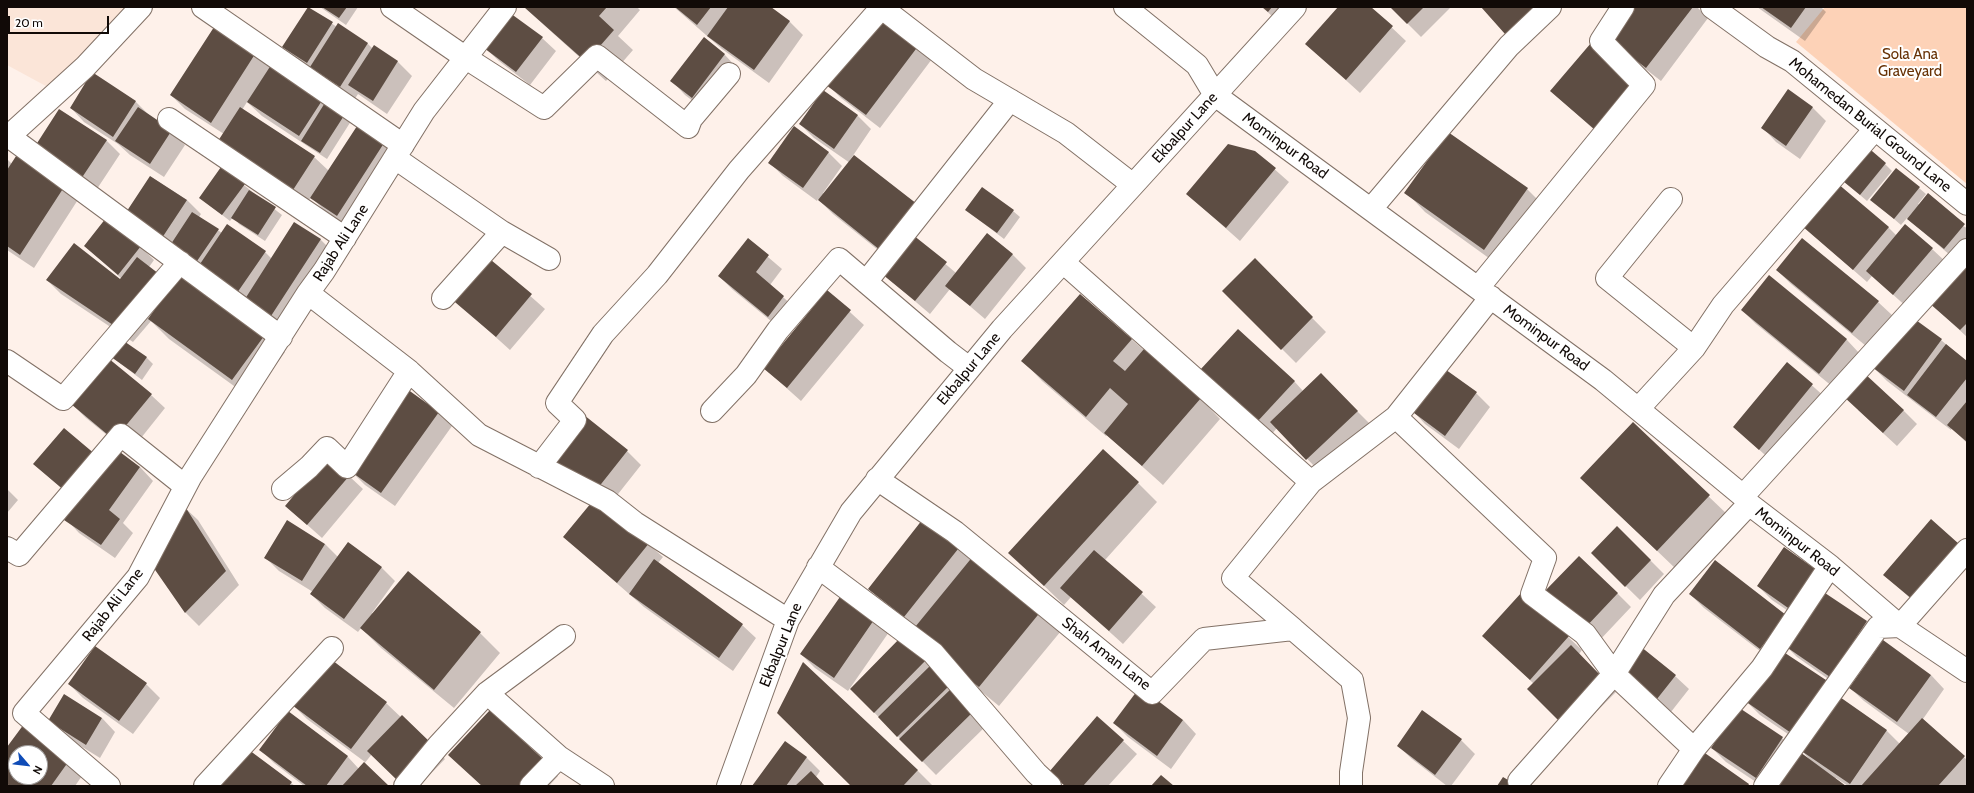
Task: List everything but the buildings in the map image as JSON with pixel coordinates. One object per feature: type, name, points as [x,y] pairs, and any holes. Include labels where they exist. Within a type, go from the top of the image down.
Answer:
[{"type":"street","points":[[140,7],[85,67],[8,135],[281,337]]},
{"type":"street","points":[[203,7],[399,152],[502,232],[549,259]]},
{"type":"street","points":[[392,7],[466,58],[544,108],[596,56],[688,127],[691,120],[729,74]]},
{"type":"street","name":"Rajab Ali Lane","points":[[109,786],[24,713],[138,577],[185,486],[308,293],[324,271],[424,112],[505,7]]},
{"type":"street","points":[[539,467],[575,420],[557,403],[603,334],[657,275],[739,170],[882,7],[974,79],[1066,133],[1133,185]]},
{"type":"street","name":"Mominpur Road","points":[[1125,7],[1197,64],[1215,95],[1603,380],[1746,500],[1830,566],[1900,626],[1967,671]]},
{"type":"street","name":"Ekbalpur Lane","points":[[728,786],[788,620],[851,512],[1002,329],[1295,7]]},
{"type":"street","points":[[1371,209],[1504,52],[1550,7]]},
{"type":"street","points":[[1351,786],[1351,772],[1359,718],[1352,680],[1233,578],[1311,482],[1396,417],[1484,293],[1644,85],[1600,42],[1623,7]]},
{"type":"street","name":"Mohamedan Burial Ground Lane","points":[[1712,7],[1767,47],[1792,61],[1967,204]]},
{"type":"street","points":[[866,282],[1010,100]]},
{"type":"street","points":[[169,119],[345,238]]},
{"type":"street","points":[[1638,409],[1694,348],[1723,305],[1875,129]]},
{"type":"street","points":[[1671,199],[1607,278],[1694,348]]},
{"type":"street","points":[[443,298],[502,232]]},
{"type":"street","points":[[1519,781],[1614,674],[1664,595],[1967,250]]},
{"type":"street","points":[[712,411],[746,375],[778,330],[839,259],[969,368]]},
{"type":"street","points":[[7,361],[63,399],[180,262]]},
{"type":"street","points":[[1063,262],[1311,482]]},
{"type":"street","points":[[308,293],[409,371],[479,435],[607,501],[635,523],[788,620]]},
{"type":"street","points":[[283,489],[327,448],[347,467],[409,371]]},
{"type":"street","points":[[1396,417],[1544,558],[1532,594],[1585,634],[1614,674],[1694,749]]},
{"type":"street","points":[[7,548],[19,555],[121,435],[185,486]]},
{"type":"street","name":"Shah Aman Lane","points":[[877,479],[955,532],[1152,693],[1204,639],[1293,629]]},
{"type":"street","points":[[1765,786],[1878,627],[1900,626],[1967,550]]},
{"type":"street","points":[[1669,786],[1694,749],[1762,668],[1830,566]]},
{"type":"street","points":[[818,567],[933,653],[1036,773],[1050,786]]},
{"type":"street","points":[[405,786],[438,746],[487,693],[564,636]]},
{"type":"street","points":[[205,786],[332,648]]},
{"type":"street","points":[[487,693],[559,757],[602,786]]},
{"type":"street","points":[[531,786],[559,757]]},
{"type":"shaded area","points":[[7,7],[130,7],[86,76],[68,98],[7,65]]},
{"type":"green space","name":"Sola Ana Graveyard","points":[[1825,7],[1967,7],[1967,184],[1796,42]]}]
